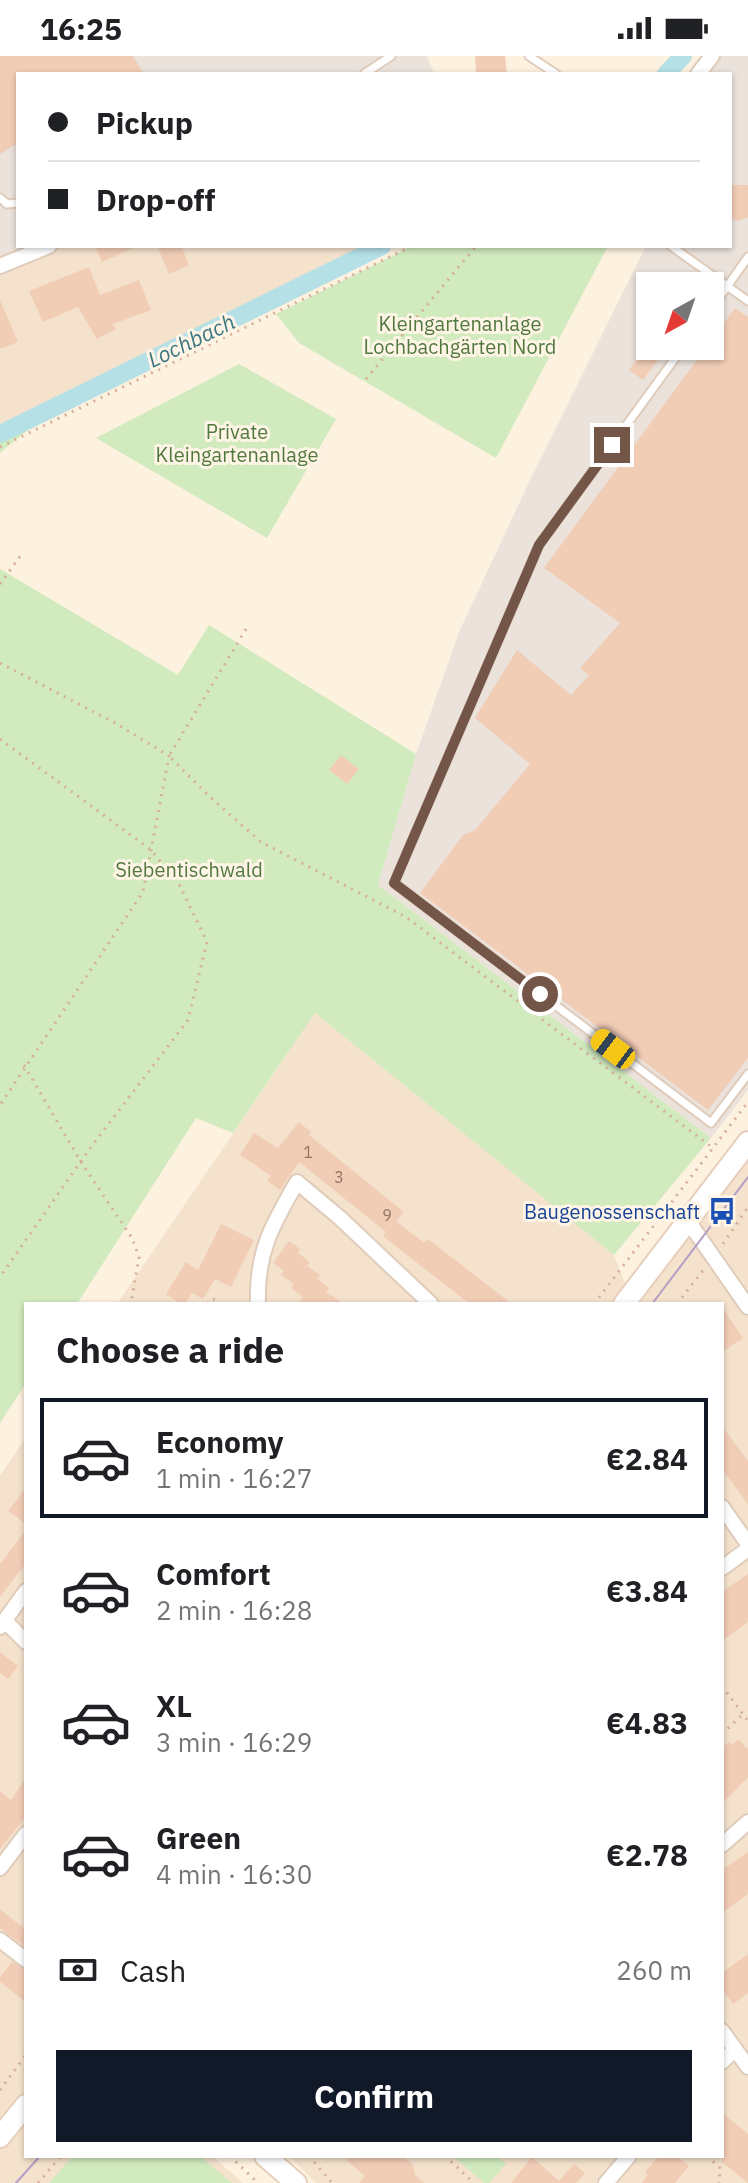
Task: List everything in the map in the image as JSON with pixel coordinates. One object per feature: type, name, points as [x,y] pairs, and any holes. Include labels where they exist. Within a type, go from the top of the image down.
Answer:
[{"type":"main road","points":[[626,1302],[748,1142]]},
{"type":"main road","points":[[0,2137],[24,2107]]},
{"type":"main road","points":[[267,2158],[296,2183]]},
{"type":"street","points":[[700,72],[712,56]]},
{"type":"street","points":[[0,266],[44,248]]},
{"type":"street","points":[[258,1302],[261,1253],[297,1182],[429,1302]]},
{"type":"street","points":[[688,1221],[748,1307]]},
{"type":"street","points":[[724,1510],[748,1547],[724,1566]]},
{"type":"street","points":[[24,1594],[2,1624],[24,1640]]},
{"type":"street","points":[[724,1843],[748,1822]]},
{"type":"street","points":[[0,1868],[24,1837]]},
{"type":"street","points":[[0,1940],[24,1958]]},
{"type":"street","points":[[724,2034],[748,2067]]},
{"type":"street","points":[[724,2060],[735,2049]]},
{"type":"street","points":[[606,2183],[627,2158]]},
{"type":"lane","points":[[529,56],[553,72]]},
{"type":"lane","points":[[367,72],[388,57]]},
{"type":"lane","points":[[674,248],[748,301]]},
{"type":"lane","points":[[724,292],[748,257]]},
{"type":"lane","points":[[674,360],[539,545],[394,883],[711,1123],[748,1074]]},
{"type":"path","points":[[0,447],[408,248]]},
{"type":"path","points":[[366,379],[474,248]]},
{"type":"path","points":[[0,584],[21,555]]},
{"type":"path","points":[[0,1105],[143,892],[169,756],[246,629]]},
{"type":"path","points":[[0,663],[117,724],[169,756],[261,842],[406,917],[713,1148]]},
{"type":"path","points":[[0,739],[151,850],[179,884],[207,942],[188,1020],[81,1162],[0,1277]]},
{"type":"path","points":[[24,1065],[81,1162],[132,1238],[139,1257],[131,1302]]},
{"type":"path","points":[[596,1302],[748,1102]]},
{"type":"path","points":[[748,1207],[743,1218],[748,1214]]},
{"type":"path","points":[[723,1234],[727,1239]]},
{"type":"path","points":[[213,1299],[218,1302]]},
{"type":"path","points":[[724,1689],[748,1721]]},
{"type":"path","points":[[724,1732],[743,1714]]},
{"type":"path","points":[[0,2090],[24,2058]]},
{"type":"path","points":[[38,2183],[59,2158]]},
{"type":"path","points":[[232,2158],[258,2183]]},
{"type":"path","points":[[311,2158],[332,2183]]},
{"type":"path","points":[[447,2158],[474,2183]]},
{"type":"path","points":[[709,2158],[720,2168],[719,2183]]},
{"type":"shaded area","points":[[0,56],[427,56],[433,72],[16,72],[16,248],[44,248],[0,266]]},
{"type":"shaded area","points":[[712,56],[748,56],[748,1090],[711,1138],[378,885],[416,754],[460,630],[645,248],[732,248],[732,72],[700,72]]},
{"type":"shaded area","points":[[44,248],[378,248],[0,434],[0,266]]},
{"type":"shaded area","points":[[315,1013],[614,1255],[632,1302],[118,1302]]},
{"type":"shaded area","points":[[748,1160],[748,2183],[316,2183],[291,2158],[724,2158],[724,1302],[638,1302]]},
{"type":"shaded area","points":[[24,1440],[24,2158],[214,2158],[243,2183],[0,2183],[0,1476]]},
{"type":"green space","name":"Kleingartenanlage Lochbachgärten Nord","points":[[408,248],[607,248],[496,458],[299,343],[276,314]]},
{"type":"green space","name":"Private Kleingartenanlage","points":[[239,364],[336,419],[267,538],[96,438]]},
{"type":"green space","points":[[54,408],[0,453],[0,434]]},
{"type":"green space","name":"Siebentischwald","points":[[0,569],[178,675],[209,625],[416,754],[378,885],[711,1138],[614,1255],[315,1013],[233,1133],[196,1118],[78,1302],[24,1302],[24,1386],[0,1423]]},
{"type":"green space","points":[[71,2158],[202,2158],[232,2183],[49,2183]]},
{"type":"green space","points":[[455,2158],[499,2158],[506,2164],[489,2183],[484,2183]]},
{"type":"building","points":[[0,56],[133,56],[143,72],[16,72],[16,144],[0,154]]},
{"type":"building","points":[[475,56],[505,56],[507,72],[476,72]]},
{"type":"building","points":[[732,185],[748,185],[748,217],[738,221],[732,219]]},
{"type":"building","points":[[96,248],[134,248],[102,262]]},
{"type":"building","points":[[158,248],[182,248],[189,265],[169,274]]},
{"type":"building","points":[[89,267],[100,295],[139,280],[151,310],[113,324],[116,329],[97,339],[78,307],[43,322],[29,291]]},
{"type":"building","points":[[0,300],[18,342],[0,349]]},
{"type":"building","points":[[735,308],[748,317],[748,1058],[708,1110],[420,893],[463,835],[475,830],[530,764],[475,718],[517,650],[571,695],[589,675],[580,668],[620,623],[544,568],[697,360],[724,360],[724,323]]},
{"type":"building","points":[[636,360],[658,360],[643,380],[629,370]]},
{"type":"building","points":[[341,755],[359,769],[347,784],[329,770]]},
{"type":"building","points":[[299,1122],[311,1132],[309,1135],[404,1212],[396,1221],[424,1243],[428,1239],[509,1302],[467,1302],[383,1236],[386,1232],[299,1162],[280,1190],[267,1181],[271,1176],[240,1155],[254,1133],[278,1148]]},
{"type":"building","points":[[221,1224],[254,1240],[231,1287],[215,1279],[203,1299],[192,1293],[186,1302],[178,1302],[166,1294],[186,1262],[198,1270]]},
{"type":"building","points":[[289,1241],[310,1262],[307,1266],[320,1275],[317,1279],[329,1288],[326,1292],[341,1302],[299,1302],[303,1297],[291,1288],[294,1284],[281,1275],[284,1271],[273,1263]]},
{"type":"building","points":[[724,1310],[743,1338],[724,1351]]},
{"type":"building","points":[[724,1429],[748,1461],[748,1504],[724,1472]]},
{"type":"building","points":[[24,1491],[24,1523],[8,1511]]},
{"type":"building","points":[[24,1533],[24,1566],[0,1597],[0,1564]]},
{"type":"building","points":[[748,1574],[748,1622],[724,1640],[724,1591]]},
{"type":"building","points":[[0,1652],[18,1666],[8,1679],[0,1673]]},
{"type":"building","points":[[738,1739],[748,1749],[748,1777],[724,1802],[724,1746],[729,1742],[732,1745]]},
{"type":"building","points":[[24,1781],[24,1819],[0,1849],[0,1791],[11,1800]]},
{"type":"building","points":[[748,1852],[748,1894],[724,1912],[724,1869]]},
{"type":"building","points":[[0,1909],[24,1928],[24,1946],[0,1928]]},
{"type":"building","points":[[748,1954],[748,1993],[733,2004],[724,1992],[724,1972]]},
{"type":"building","points":[[12,1962],[24,1969],[24,2000],[0,1982],[0,1977]]},
{"type":"building","points":[[724,2115],[748,2134],[748,2183],[722,2162]]},
{"type":"building","points":[[344,2158],[405,2158],[424,2183],[359,2183],[365,2176]]},
{"type":"building","points":[[531,2158],[559,2181],[574,2164],[585,2173],[576,2183],[511,2183]]},
{"type":"building","points":[[657,2158],[679,2158],[689,2166],[675,2183],[642,2183],[648,2175],[645,2172]]},
{"type":"waterway","name":"Lochbach","points":[[668,72],[683,56]]},
{"type":"waterway","name":"Lochbach","points":[[0,434],[378,248]]},
{"type":"tram line","points":[[654,1302],[748,1177]]},
{"type":"tram line","points":[[16,2183],[38,2158]]},
{"type":"place","name":"Baugenossenschaft","points":[[722,1211]]},
{"type":"route","points":[[540,994],[394,883],[539,545],[612,445]]}]
